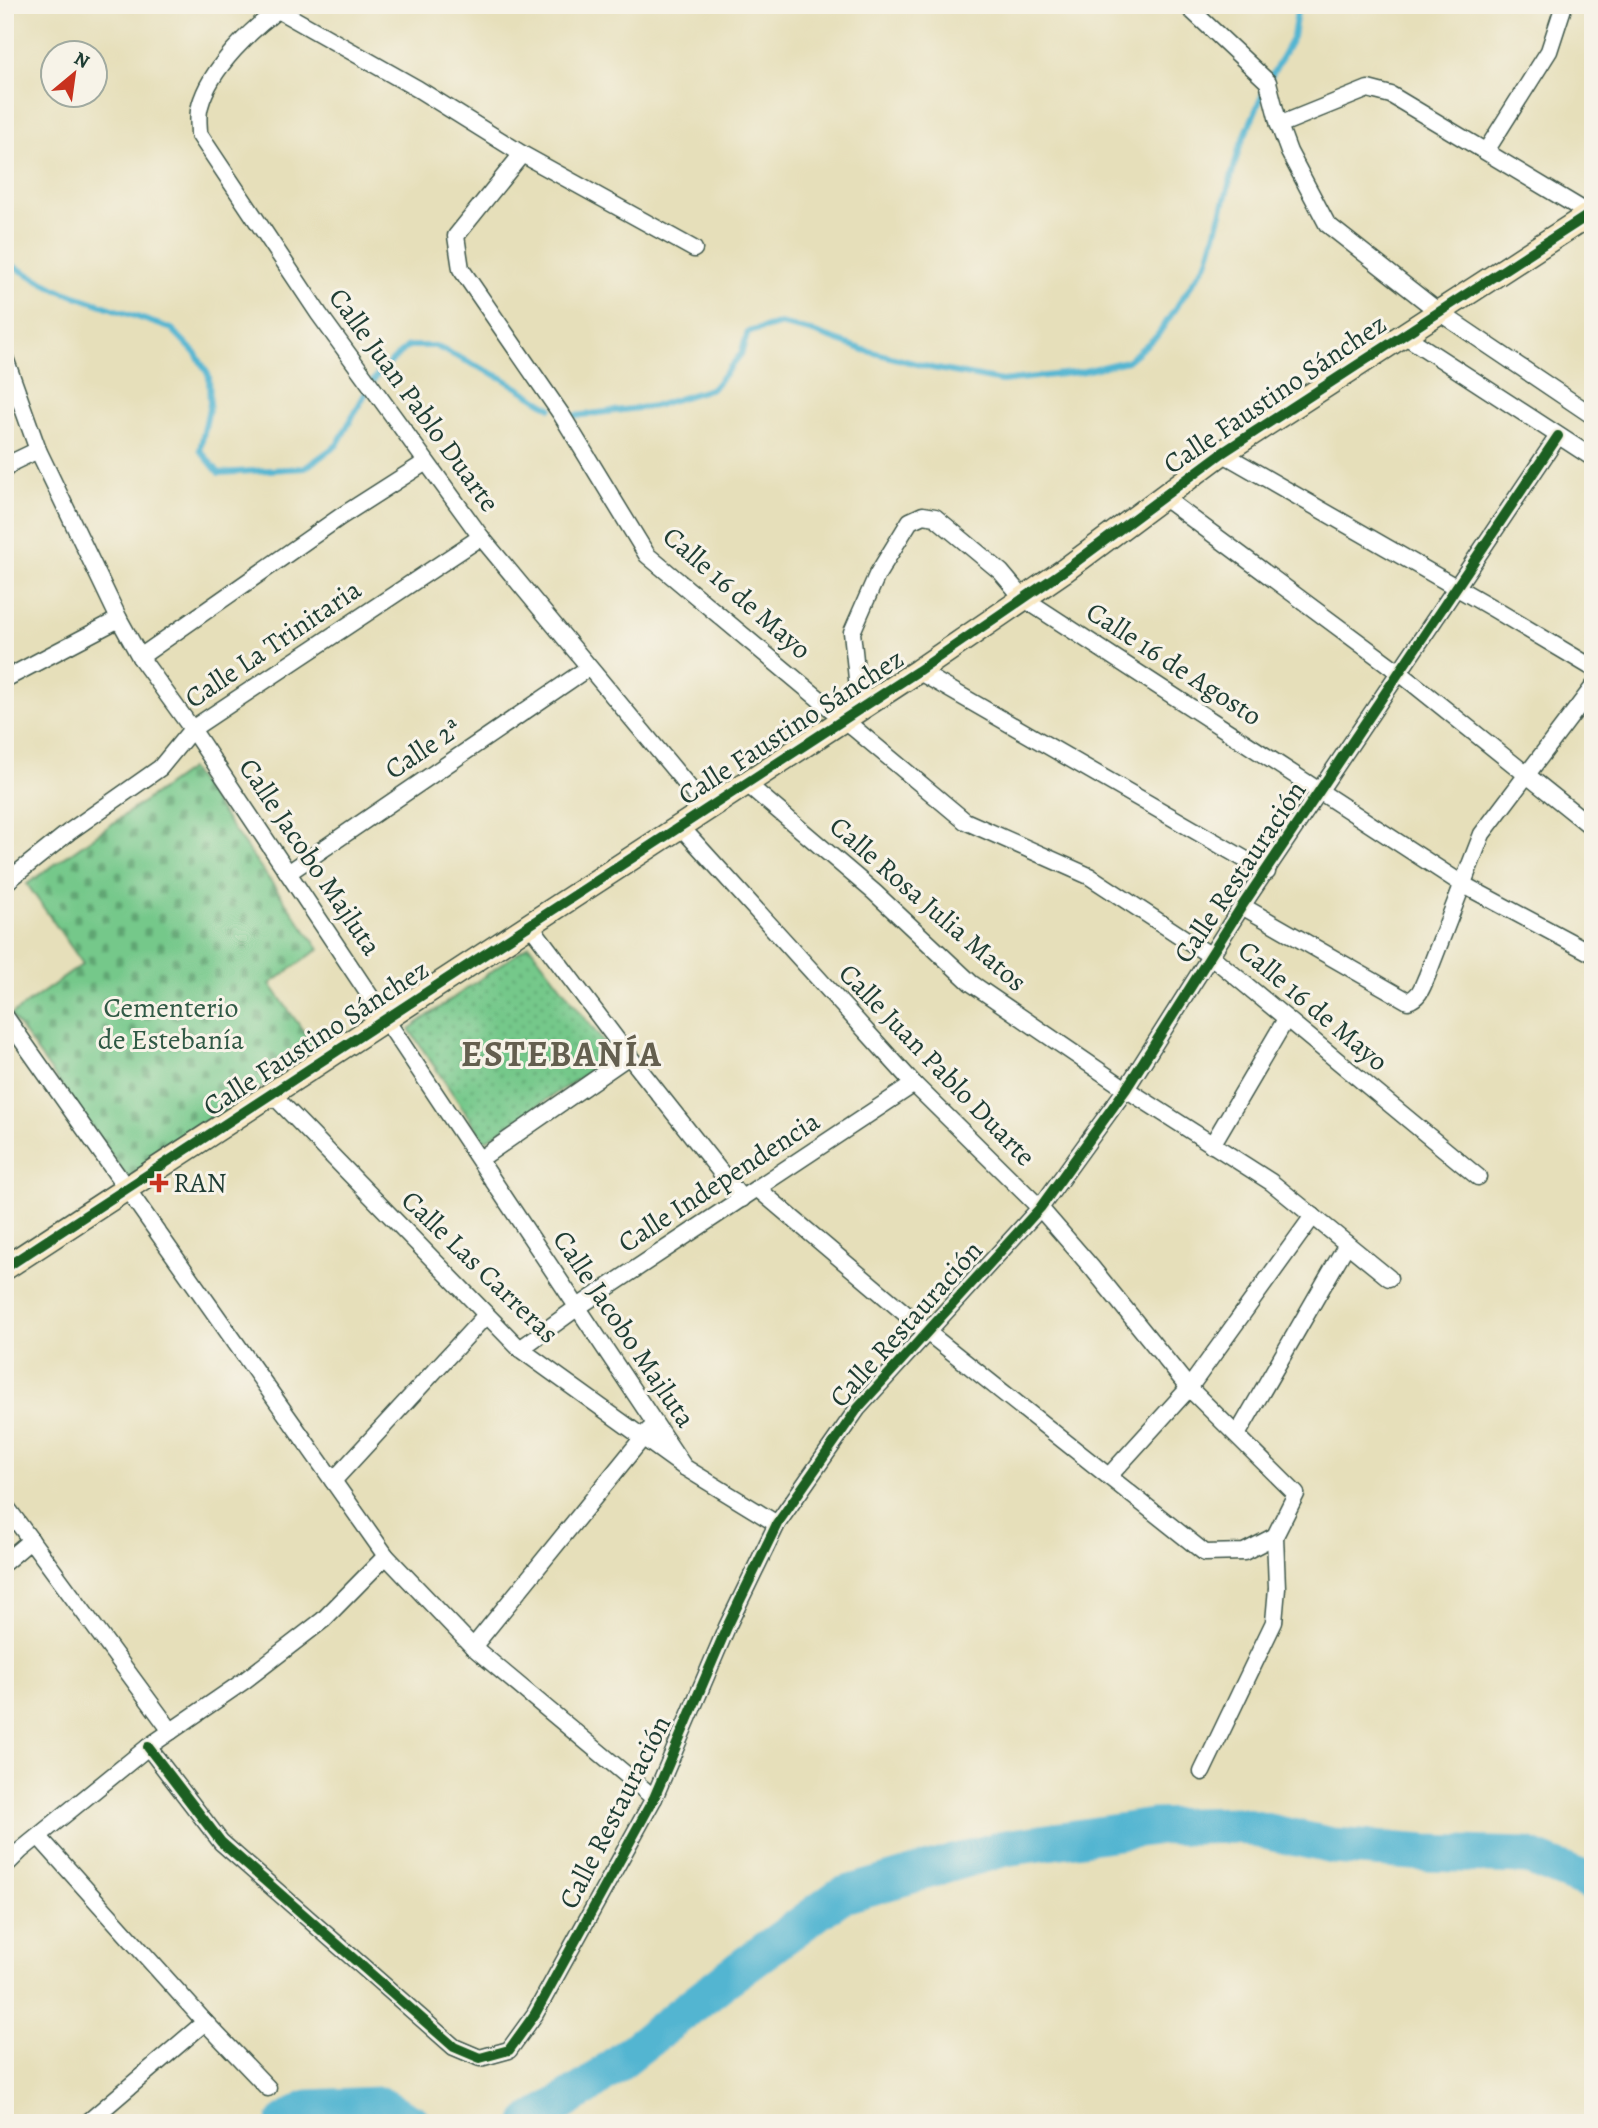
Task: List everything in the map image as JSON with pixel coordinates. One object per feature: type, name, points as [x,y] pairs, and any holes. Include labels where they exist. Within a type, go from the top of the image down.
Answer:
[{"type":"street","points":[[1186,5],[1269,82],[1279,125],[1289,152],[1327,224],[1438,312],[1593,416]]},
{"type":"street","points":[[1486,151],[1549,51],[1564,5]]},
{"type":"street","points":[[277,7],[418,89],[522,154],[694,249]]},
{"type":"street","name":"Calle Juan Pablo Duarte","points":[[277,7],[213,74],[199,108],[200,134],[319,314],[481,537],[587,668],[707,809]]},
{"type":"street","points":[[1279,125],[1368,89],[1391,95],[1591,214]]},
{"type":"street","name":"Calle 16 de Mayo","points":[[522,154],[456,236],[461,269],[561,414],[647,555],[851,713],[965,821],[1090,876],[1211,956],[1478,1177]]},
{"type":"street","name":"Calle Faustino Sánchez","points":[[5,1268],[918,671],[1065,570],[1222,453],[1591,214]]},
{"type":"street","points":[[1404,335],[1593,458]]},
{"type":"street","name":"Calle Jacobo Majluta","points":[[5,358],[38,450],[140,657],[192,729],[387,1019],[684,1467]]},
{"type":"street","name":"Calle Restauración","points":[[148,1747],[221,1842],[453,2047],[480,2058],[509,2049],[535,2014],[654,1798],[727,1627],[777,1524],[858,1408],[1040,1208],[1126,1089],[1242,906],[1559,436]]},
{"type":"street","points":[[5,469],[38,450]]},
{"type":"street","points":[[1222,453],[1593,668]]},
{"type":"street","points":[[140,657],[340,517],[426,462]]},
{"type":"street","points":[[1163,497],[1400,673],[1593,828]]},
{"type":"street","name":"Calle 16 de Agosto","points":[[851,713],[852,632],[877,575],[909,521],[923,515],[935,517],[1001,572],[1023,598],[1462,884],[1593,954]]},
{"type":"street","name":"Calle La Trinitaria","points":[[5,883],[69,832],[160,768],[192,729],[481,537]]},
{"type":"street","points":[[5,679],[119,619]]},
{"type":"street","name":"Calle 2ª","points":[[288,873],[587,668]]},
{"type":"street","points":[[918,671],[1267,872]]},
{"type":"street","points":[[1242,906],[1408,1001],[1418,996],[1482,834],[1593,687]]},
{"type":"street","name":"Calle Rosa Julia Matos","points":[[746,783],[874,892],[971,983],[1126,1089],[1271,1182],[1388,1278]]},
{"type":"street","name":"Calle Juan Pablo Duarte","points":[[681,827],[914,1084],[1040,1208],[1189,1388],[1296,1494],[1275,1536]]},
{"type":"street","points":[[530,925],[741,1199]]},
{"type":"street","points":[[5,1016],[386,1556],[473,1647],[654,1798]]},
{"type":"street","points":[[1212,1145],[1286,1019]]},
{"type":"street","points":[[480,1159],[629,1056]]},
{"type":"street","name":"Calle Independencia","points":[[520,1349],[578,1307],[914,1084]]},
{"type":"street","name":"Calle Las Carreras","points":[[272,1094],[520,1349],[684,1467],[777,1524]]},
{"type":"street","points":[[758,1189],[927,1332],[1205,1553],[1244,1552],[1275,1536],[1277,1588],[1274,1622],[1202,1772]]},
{"type":"street","points":[[1109,1476],[1189,1388],[1313,1216]]},
{"type":"street","points":[[1237,1435],[1347,1244]]},
{"type":"street","points":[[333,1481],[486,1315]]},
{"type":"street","points":[[473,1647],[655,1423]]},
{"type":"street","points":[[5,1505],[170,1731]]},
{"type":"street","points":[[5,1562],[31,1540]]},
{"type":"street","points":[[5,1866],[148,1747],[244,1681],[323,1620],[386,1556]]},
{"type":"street","points":[[39,1837],[268,2088]]},
{"type":"street","points":[[88,2123],[205,2022]]},
{"type":"green space","name":"Cementerio de Estebanía","points":[[190,769],[319,949],[270,984],[316,1049],[130,1181],[11,1015],[83,964],[27,884]]},
{"type":"green space","points":[[529,945],[613,1055],[485,1141],[409,1029]]},
{"type":"waterway","points":[[563,414],[574,416],[655,406],[713,388],[741,354],[748,332],[779,324],[932,368],[1002,381],[1080,372],[1127,361],[1157,336],[1208,260],[1239,149],[1268,82],[1293,37],[1298,5]]},
{"type":"waterway","points":[[5,262],[58,290],[172,329],[196,354],[209,376],[210,404],[200,450],[219,473],[305,468],[337,445],[370,385],[408,346],[435,346],[502,378],[551,408]]},
{"type":"waterway","points":[[530,2123],[587,2087],[726,1979],[840,1896],[1005,1848],[1153,1827],[1237,1825],[1333,1846],[1427,1853],[1526,1856],[1593,1883]]},
{"type":"waterway","points":[[285,2123],[308,2108],[380,2105],[413,2123]]},
{"type":"cycle path","points":[[5,1268],[918,671],[1065,570],[1222,453],[1593,212]]},
{"type":"cycle path","points":[[148,1747],[221,1842],[454,2047],[480,2058],[509,2050],[535,2014],[654,1798],[727,1627],[777,1524],[858,1408],[1040,1208],[1126,1089],[1242,906],[1558,436]]},
{"type":"place","name":"RAN","points":[[159,1183]]},
{"type":"district","name":"ESTEBANÍA","points":[[562,1054]]}]
